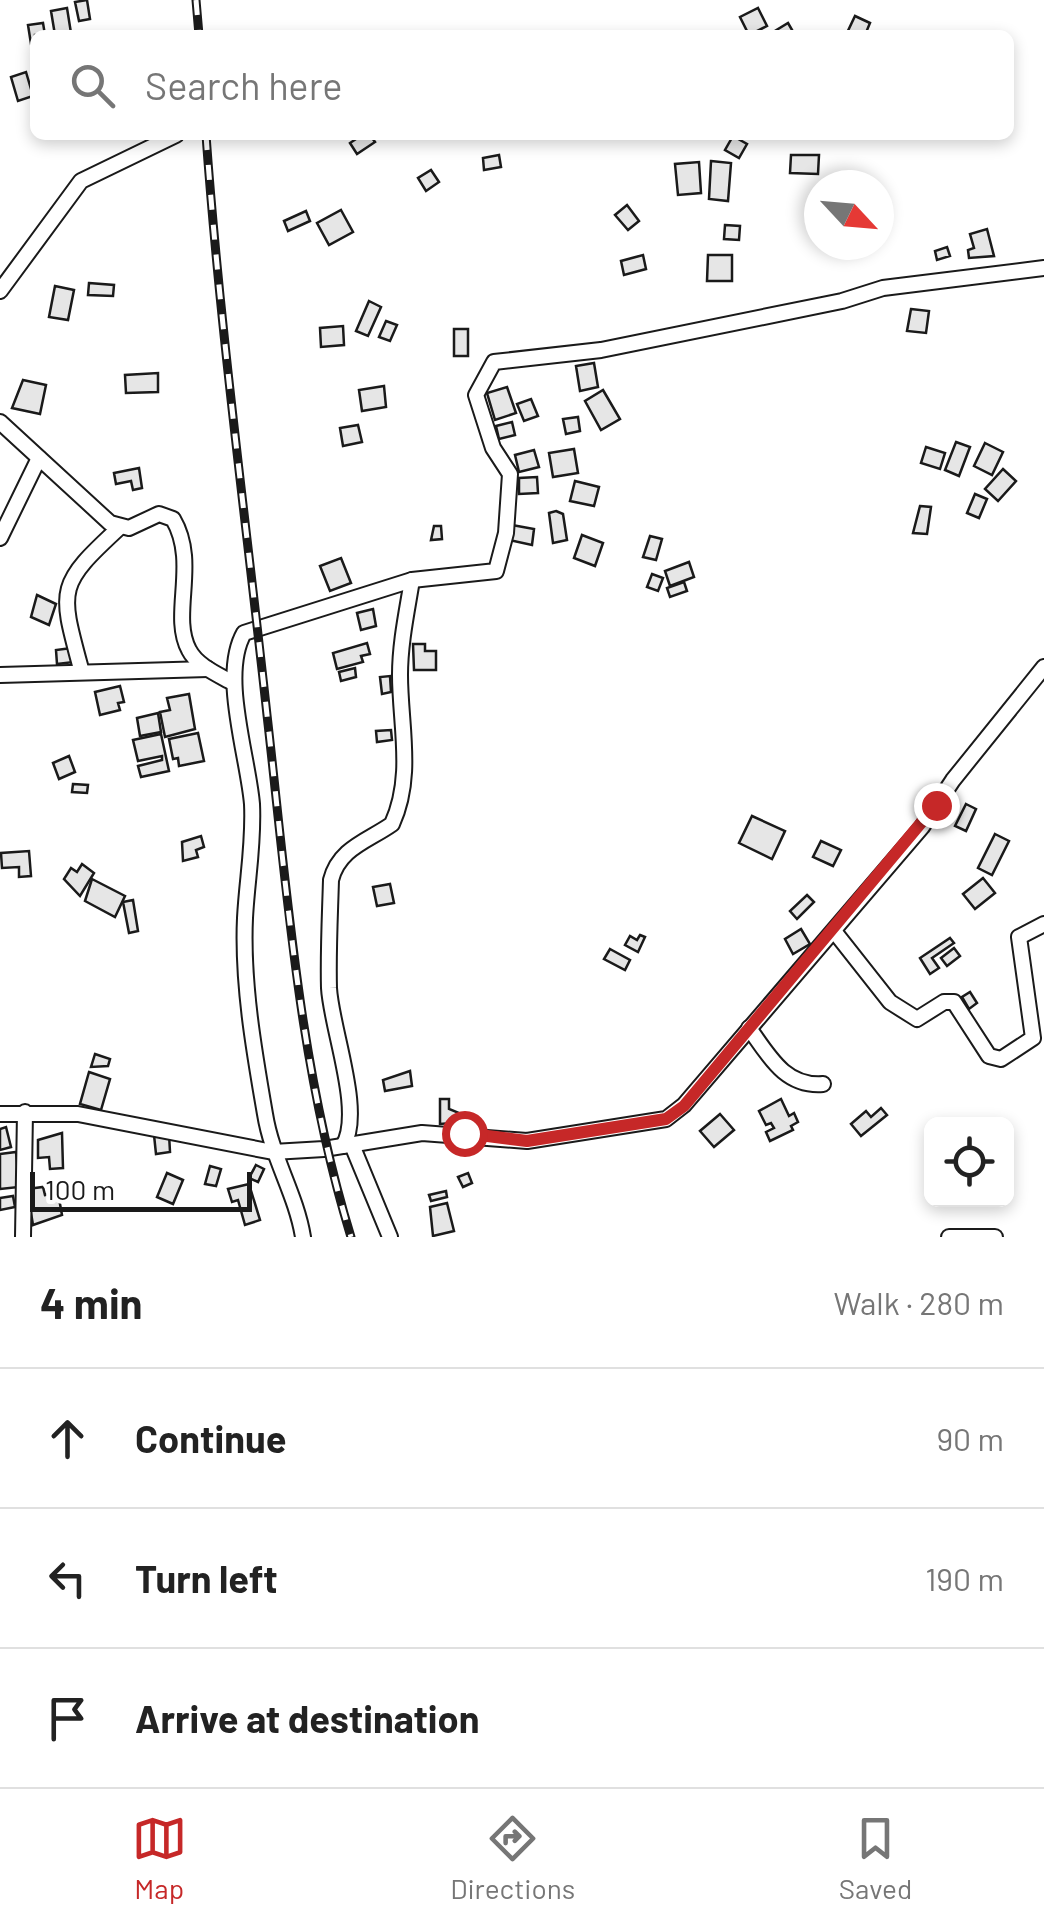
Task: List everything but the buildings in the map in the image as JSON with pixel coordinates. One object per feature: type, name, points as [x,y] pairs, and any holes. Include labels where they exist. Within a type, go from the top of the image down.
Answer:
[{"type":"street","points":[[0,290],[81,180],[165,140]]},
{"type":"street","points":[[303,1237],[298,1206],[274,1152],[248,979],[245,917],[254,860],[252,803],[233,683],[240,640],[248,630],[412,580],[491,572],[500,563],[510,474],[493,448],[476,395],[494,362],[601,350],[842,301],[883,288],[1044,268]]},
{"type":"street","points":[[0,422],[120,527],[129,528],[159,514],[174,519],[184,538],[187,564],[187,645],[208,669],[233,683]]},
{"type":"street","points":[[0,538],[39,458]]},
{"type":"street","points":[[82,669],[64,608],[78,565],[120,527]]},
{"type":"street","points":[[390,1237],[348,1146],[351,1130],[342,1044],[330,992],[331,880],[334,866],[360,840],[392,824],[400,804],[406,764],[400,674],[412,580]]},
{"type":"street","points":[[0,1114],[78,1114],[274,1152],[348,1146],[422,1133],[527,1141],[658,1122],[684,1106],[834,932],[922,827],[953,780],[1044,667]]},
{"type":"street","points":[[0,675],[82,669],[159,674],[208,669]]},
{"type":"street","points":[[834,932],[899,1010],[917,1019],[944,1002],[954,1002],[989,1056],[1001,1059],[1033,1040],[1020,937],[1044,924]]},
{"type":"street","points":[[750,1028],[790,1078],[805,1085],[823,1084]]},
{"type":"street","points":[[23,1237],[26,1112]]},
{"type":"street","points":[[948,1237],[995,1237]]},
{"type":"railway","points":[[196,0],[199,30]]},
{"type":"railway","points":[[206,140],[226,353],[297,978],[319,1109],[351,1237]]},
{"type":"route","points":[[464,1133],[527,1141],[666,1119],[684,1106],[834,932],[936,805]]}]
